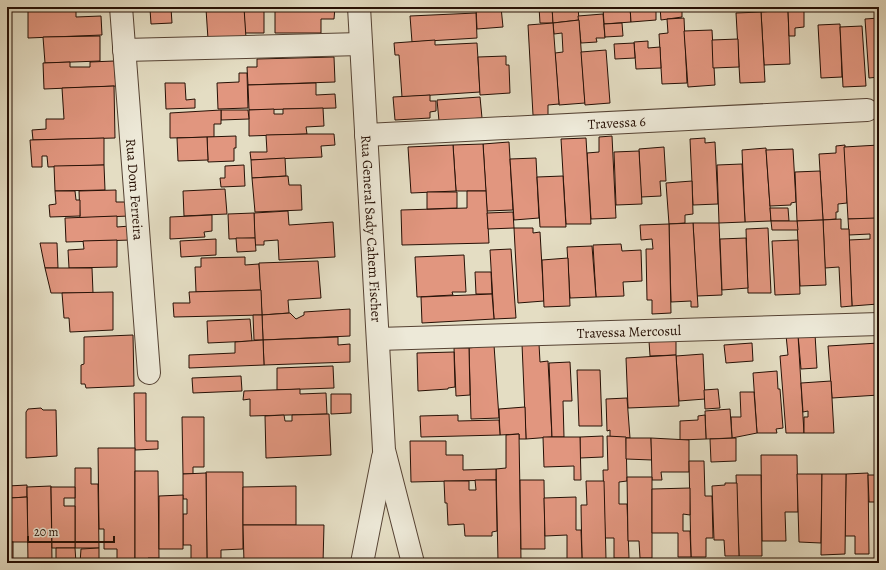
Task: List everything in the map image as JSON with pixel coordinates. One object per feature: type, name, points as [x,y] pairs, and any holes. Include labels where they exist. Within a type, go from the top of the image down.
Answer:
[{"type":"street","name":"Rua Dom Ferreira","points":[[122,7],[149,373]]},
{"type":"street","name":"Rua General Sady Cahem Fischer","points":[[359,7],[384,450]]},
{"type":"street","points":[[124,50],[362,44]]},
{"type":"street","name":"Travessa 6","points":[[366,135],[867,110]]},
{"type":"street","name":"Travessa Mercosul","points":[[378,339],[879,324]]},
{"type":"street","points":[[362,563],[384,450]]},
{"type":"street","points":[[384,450],[413,563]]},
{"type":"green space","points":[[7,267],[11,326],[7,326]]},
{"type":"building","points":[[335,7],[334,19],[321,19],[321,33],[275,33],[275,8]]},
{"type":"building","points":[[476,7],[501,7],[503,27],[477,29]]},
{"type":"building","points":[[539,7],[552,7],[553,23],[540,23]]},
{"type":"building","points":[[552,7],[578,7],[579,20],[553,23]]},
{"type":"building","points":[[603,7],[630,7],[631,22],[604,24]]},
{"type":"building","points":[[630,7],[656,7],[656,20],[631,22]]},
{"type":"building","points":[[660,7],[682,7],[682,17],[661,20]]},
{"type":"building","points":[[761,7],[788,7],[788,10],[761,12]]},
{"type":"building","points":[[788,7],[805,7],[805,9],[788,10]]},
{"type":"building","points":[[813,7],[839,7],[839,8],[814,9]]},
{"type":"building","points":[[171,8],[172,23],[151,24],[150,9]]},
{"type":"building","points":[[244,8],[264,8],[264,33],[245,33]]},
{"type":"building","points":[[244,8],[246,38],[208,39],[206,9]]},
{"type":"building","points":[[76,9],[76,17],[101,16],[102,35],[28,38],[28,11]]},
{"type":"building","points":[[788,10],[790,64],[764,65],[761,12]]},
{"type":"building","points":[[788,10],[804,10],[804,27],[795,28],[795,36],[789,36]]},
{"type":"building","points":[[761,12],[765,82],[740,83],[736,13]]},
{"type":"building","points":[[476,13],[477,38],[412,42],[410,16]]},
{"type":"building","points":[[603,14],[605,38],[596,38],[597,42],[581,43],[578,16]]},
{"type":"building","points":[[684,18],[687,83],[662,84],[659,34],[668,33],[667,19]]},
{"type":"building","points":[[879,18],[879,77],[869,78],[865,19]]},
{"type":"building","points":[[579,20],[585,103],[559,105],[555,53],[563,52],[562,33],[554,34],[553,23]]},
{"type":"building","points":[[553,23],[559,104],[548,105],[548,115],[533,115],[528,25]]},
{"type":"building","points":[[622,23],[623,36],[605,37],[604,24]]},
{"type":"building","points":[[840,24],[842,77],[821,78],[818,25]]},
{"type":"building","points":[[862,26],[866,86],[843,87],[840,27]]},
{"type":"building","points":[[712,30],[715,85],[688,87],[684,31]]},
{"type":"building","points":[[100,36],[100,61],[45,63],[43,37]]},
{"type":"building","points":[[738,39],[739,67],[713,68],[712,40]]},
{"type":"building","points":[[435,40],[435,45],[477,43],[480,92],[402,97],[399,55],[395,55],[394,43]]},
{"type":"building","points":[[648,41],[648,48],[660,47],[661,68],[636,69],[634,42]]},
{"type":"building","points":[[634,43],[635,58],[615,59],[614,44]]},
{"type":"building","points":[[606,50],[610,103],[585,105],[581,52]]},
{"type":"building","points":[[506,56],[506,65],[509,65],[510,93],[480,95],[478,57]]},
{"type":"building","points":[[334,57],[335,82],[248,85],[247,67],[257,67],[257,59]]},
{"type":"building","points":[[114,61],[116,86],[44,89],[43,63],[70,62],[70,67],[90,67],[90,62]]},
{"type":"building","points":[[239,73],[247,73],[248,108],[218,109],[217,83],[239,82]]},
{"type":"building","points":[[165,83],[185,83],[186,100],[195,99],[195,108],[166,109]]},
{"type":"building","points":[[316,83],[316,95],[335,94],[336,108],[249,110],[248,85]]},
{"type":"building","points":[[114,86],[115,138],[33,140],[32,130],[46,129],[46,119],[64,119],[62,88]]},
{"type":"building","points":[[430,95],[430,101],[436,101],[436,111],[430,112],[430,118],[395,120],[393,97]]},
{"type":"building","points":[[480,97],[482,118],[439,121],[437,100]]},
{"type":"building","points":[[323,108],[324,126],[306,127],[307,134],[249,136],[249,110],[274,109],[274,114],[283,114],[283,109]]},
{"type":"building","points":[[221,110],[248,110],[249,119],[221,120]]},
{"type":"building","points":[[221,110],[221,124],[214,124],[214,137],[170,138],[170,113]]},
{"type":"building","points":[[334,134],[335,145],[321,146],[322,157],[251,160],[250,152],[267,152],[266,135]]},
{"type":"building","points":[[236,136],[234,161],[208,162],[207,137]]},
{"type":"building","points":[[612,136],[616,218],[591,219],[587,153],[599,152],[599,137]]},
{"type":"building","points":[[207,137],[208,160],[178,161],[177,138]]},
{"type":"building","points":[[104,138],[104,165],[48,167],[47,156],[42,156],[42,167],[32,167],[30,140]]},
{"type":"building","points":[[586,138],[591,224],[566,224],[561,139]]},
{"type":"building","points":[[705,138],[705,143],[715,142],[718,204],[693,205],[690,139]]},
{"type":"building","points":[[509,142],[513,210],[487,211],[483,144]]},
{"type":"building","points":[[483,144],[486,191],[456,191],[453,145]]},
{"type":"building","points":[[453,145],[456,191],[411,193],[408,147]]},
{"type":"building","points":[[845,145],[847,203],[838,204],[836,219],[823,220],[819,154],[836,153],[836,146]]},
{"type":"building","points":[[879,145],[879,192],[875,192],[877,219],[848,219],[844,147]]},
{"type":"building","points":[[664,147],[666,181],[660,181],[661,196],[641,197],[639,149]]},
{"type":"building","points":[[766,148],[771,221],[745,222],[742,150]]},
{"type":"building","points":[[793,149],[796,202],[791,203],[791,205],[770,206],[766,150]]},
{"type":"building","points":[[639,151],[642,204],[616,205],[614,152]]},
{"type":"building","points":[[285,158],[286,176],[252,178],[251,160]]},
{"type":"building","points":[[536,158],[539,218],[514,220],[510,159]]},
{"type":"building","points":[[742,164],[745,222],[719,223],[717,165]]},
{"type":"building","points":[[104,165],[105,190],[55,191],[54,166]]},
{"type":"building","points":[[244,165],[245,186],[221,187],[220,178],[225,178],[225,166]]},
{"type":"building","points":[[820,171],[823,220],[797,221],[795,172]]},
{"type":"building","points":[[288,176],[289,185],[301,185],[302,210],[255,212],[252,178]]},
{"type":"building","points":[[563,176],[566,227],[540,227],[537,177]]},
{"type":"building","points":[[692,181],[693,214],[685,215],[685,223],[669,224],[666,183]]},
{"type":"building","points":[[225,189],[227,214],[184,216],[183,191]]},
{"type":"building","points":[[116,190],[116,202],[128,202],[129,216],[80,218],[79,191]]},
{"type":"building","points":[[55,191],[75,191],[76,200],[80,200],[80,216],[50,217],[49,205],[56,204]]},
{"type":"building","points":[[467,191],[486,191],[489,243],[402,245],[401,210],[467,208]]},
{"type":"building","points":[[427,192],[457,192],[457,208],[427,209]]},
{"type":"building","points":[[770,208],[788,208],[789,221],[771,221]]},
{"type":"building","points":[[288,211],[289,225],[333,222],[335,257],[279,260],[278,240],[264,241],[264,245],[255,245],[254,213]]},
{"type":"building","points":[[513,212],[514,228],[488,229],[487,213]]},
{"type":"building","points":[[254,213],[255,238],[229,239],[228,214]]},
{"type":"building","points":[[212,215],[212,231],[204,232],[205,237],[170,239],[170,217]]},
{"type":"building","points":[[117,216],[117,227],[130,226],[131,240],[66,242],[65,218]]},
{"type":"building","points":[[875,218],[879,218],[878,304]]},
{"type":"building","points":[[875,218],[878,304],[852,306],[849,240],[870,239],[870,234],[849,235],[848,219]]},
{"type":"building","points":[[841,219],[841,229],[849,229],[852,306],[841,307],[839,267],[825,268],[823,220]]},
{"type":"building","points":[[823,220],[826,285],[800,286],[797,221]]},
{"type":"building","points":[[771,221],[797,221],[798,230],[772,230]]},
{"type":"building","points":[[693,223],[719,223],[722,295],[697,296]]},
{"type":"building","points":[[693,223],[698,307],[691,307],[691,301],[671,302],[669,224]]},
{"type":"building","points":[[669,224],[671,313],[652,314],[652,300],[647,300],[646,249],[653,249],[652,239],[641,240],[640,225]]},
{"type":"building","points":[[514,228],[533,228],[533,233],[540,232],[544,301],[518,303]]},
{"type":"building","points":[[768,228],[771,293],[748,293],[746,229]]},
{"type":"building","points":[[236,238],[255,238],[256,251],[237,252]]},
{"type":"building","points":[[746,238],[748,288],[722,290],[720,239]]},
{"type":"building","points":[[216,239],[216,255],[181,257],[180,241]]},
{"type":"building","points":[[117,240],[117,267],[69,268],[68,250],[84,249],[83,241]]},
{"type":"building","points":[[798,240],[800,294],[775,295],[772,241]]},
{"type":"building","points":[[40,243],[57,243],[58,268],[45,268]]},
{"type":"building","points":[[621,244],[622,251],[641,250],[642,281],[623,282],[624,296],[596,297],[593,245]]},
{"type":"building","points":[[592,246],[596,297],[570,298],[567,247]]},
{"type":"building","points":[[511,249],[516,318],[494,319],[490,250]]},
{"type":"building","points":[[464,255],[466,292],[452,292],[453,295],[417,297],[415,257]]},
{"type":"building","points":[[245,257],[245,265],[259,264],[261,290],[196,292],[195,267],[201,267],[201,258]]},
{"type":"building","points":[[568,258],[570,306],[544,307],[542,260]]},
{"type":"building","points":[[318,261],[321,298],[288,300],[289,313],[262,315],[259,263]]},
{"type":"building","points":[[45,268],[92,268],[93,293],[51,293]]},
{"type":"building","points":[[475,272],[491,272],[492,294],[476,294]]},
{"type":"building","points":[[261,290],[262,315],[174,317],[173,303],[190,303],[189,292]]},
{"type":"building","points":[[113,292],[113,330],[70,332],[69,318],[64,318],[62,293]]},
{"type":"building","points":[[492,294],[494,319],[422,323],[421,297]]},
{"type":"building","points":[[350,309],[350,336],[263,340],[262,315],[290,313],[296,319],[304,315],[304,312]]},
{"type":"building","points":[[253,315],[262,315],[263,340],[254,340]]},
{"type":"building","points":[[250,319],[252,341],[208,343],[207,321]]},
{"type":"building","points":[[815,334],[817,368],[801,369],[798,335]]},
{"type":"building","points":[[133,335],[134,386],[86,388],[85,384],[81,384],[81,365],[84,364],[84,337]]},
{"type":"building","points":[[786,335],[798,335],[804,433],[786,433],[780,356],[788,355]]},
{"type":"building","points":[[338,337],[338,345],[350,344],[350,362],[264,365],[263,340]]},
{"type":"building","points":[[676,339],[676,355],[650,356],[649,341]]},
{"type":"building","points":[[263,340],[264,365],[189,368],[189,355],[235,353],[235,342]]},
{"type":"building","points":[[752,343],[753,361],[726,363],[724,345]]},
{"type":"building","points":[[879,343],[879,395],[832,398],[828,346]]},
{"type":"building","points":[[522,344],[539,344],[540,362],[548,361],[552,437],[526,439]]},
{"type":"building","points":[[494,345],[499,418],[471,419],[469,348]]},
{"type":"building","points":[[454,348],[469,348],[470,395],[456,396]]},
{"type":"building","points":[[454,352],[455,387],[448,389],[418,391],[417,353]]},
{"type":"building","points":[[703,354],[705,399],[679,401],[676,356]]},
{"type":"building","points":[[676,355],[679,406],[628,408],[626,358]]},
{"type":"building","points":[[570,362],[572,401],[563,401],[564,437],[552,437],[549,363]]},
{"type":"building","points":[[333,366],[334,388],[277,390],[277,368]]},
{"type":"building","points":[[577,370],[600,370],[602,426],[579,426]]},
{"type":"building","points":[[777,371],[783,428],[776,429],[777,433],[757,433],[753,373]]},
{"type":"building","points":[[241,376],[242,391],[193,393],[192,378]]},
{"type":"building","points":[[831,381],[834,433],[804,433],[804,417],[808,417],[808,411],[803,412],[801,383]]},
{"type":"building","points":[[300,389],[300,394],[326,393],[327,414],[250,416],[250,399],[243,400],[244,391]]},
{"type":"building","points":[[718,389],[720,408],[705,409],[704,390]]},
{"type":"building","points":[[740,392],[754,392],[757,433],[732,438],[731,417],[741,417]]},
{"type":"building","points":[[134,393],[146,393],[146,441],[158,441],[158,449],[135,450]]},
{"type":"building","points":[[331,394],[351,394],[351,413],[331,414]]},
{"type":"building","points":[[627,398],[630,438],[610,437],[610,430],[607,431],[606,399]]},
{"type":"building","points":[[525,407],[526,439],[519,439],[519,434],[500,435],[499,409]]},
{"type":"building","points":[[41,408],[43,410],[56,410],[57,456],[26,458],[26,412],[28,409]]},
{"type":"building","points":[[730,409],[732,438],[706,439],[705,411]]},
{"type":"building","points":[[329,414],[331,455],[266,458],[265,416],[284,415],[285,421],[292,421],[292,415]]},
{"type":"building","points":[[458,415],[458,421],[499,420],[500,435],[421,437],[420,416]]},
{"type":"building","points":[[705,415],[706,439],[680,440],[680,421],[698,420],[698,416]]},
{"type":"building","points":[[182,417],[204,417],[204,467],[193,467],[193,474],[183,474]]},
{"type":"building","points":[[519,434],[521,560],[498,561],[496,469],[506,468],[506,435]]},
{"type":"building","points":[[603,436],[603,457],[580,458],[580,437]]},
{"type":"building","points":[[607,436],[626,437],[627,481],[619,482],[619,504],[627,504],[629,558],[614,558],[614,538],[605,538],[603,470],[608,470]]},
{"type":"building","points":[[543,437],[580,437],[581,480],[574,480],[574,466],[544,467]]},
{"type":"building","points":[[626,438],[651,438],[652,460],[626,459]]},
{"type":"building","points":[[651,438],[689,440],[689,472],[661,472],[662,480],[652,480]]},
{"type":"building","points":[[736,438],[736,461],[711,462],[710,439]]},
{"type":"building","points":[[410,441],[446,441],[446,455],[463,455],[463,470],[496,469],[496,480],[411,482]]},
{"type":"building","points":[[98,448],[135,448],[135,563],[117,563],[117,549],[104,549],[104,529],[99,529]]},
{"type":"building","points":[[7,454],[8,486],[27,485],[27,497],[10,498],[10,507],[7,507]]},
{"type":"building","points":[[761,455],[797,455],[798,512],[785,512],[786,541],[762,541]]},
{"type":"building","points":[[689,461],[704,461],[705,496],[712,496],[713,538],[706,538],[706,557],[691,557]]},
{"type":"building","points":[[75,468],[91,468],[91,484],[98,484],[99,548],[75,548]]},
{"type":"building","points":[[135,471],[158,471],[159,558],[148,558],[148,563],[135,563]]},
{"type":"building","points":[[206,472],[243,472],[243,549],[221,550],[221,562],[207,562]]},
{"type":"building","points":[[206,473],[207,562],[191,563],[191,545],[183,545],[183,514],[187,514],[187,499],[183,499],[183,474]]},
{"type":"building","points":[[868,473],[869,554],[855,554],[855,536],[845,536],[846,474]]},
{"type":"building","points":[[797,474],[822,474],[821,543],[799,542]]},
{"type":"building","points":[[822,474],[846,474],[845,554],[821,555]]},
{"type":"building","points":[[736,475],[761,475],[762,556],[739,556]]},
{"type":"building","points":[[868,475],[879,475],[879,538],[876,538],[875,502],[869,502]]},
{"type":"building","points":[[627,477],[652,477],[652,558],[640,558],[639,541],[628,541]]},
{"type":"building","points":[[475,480],[496,480],[497,531],[492,532],[492,536],[465,536],[464,524],[448,525],[444,481],[469,481],[469,490],[476,490]]},
{"type":"building","points":[[520,480],[544,480],[545,549],[521,549]]},
{"type":"building","points":[[586,481],[604,481],[606,559],[582,559],[581,505],[587,505]]},
{"type":"building","points":[[725,483],[737,483],[739,556],[725,556],[724,540],[714,540],[712,486],[725,485]]},
{"type":"building","points":[[51,486],[52,563],[28,563],[27,487]]},
{"type":"building","points":[[296,486],[296,525],[243,525],[243,487]]},
{"type":"building","points":[[51,487],[75,487],[75,498],[64,498],[64,506],[75,506],[75,548],[52,548]]},
{"type":"building","points":[[690,488],[690,515],[683,514],[683,531],[690,531],[691,557],[678,557],[678,533],[652,533],[652,489]]},
{"type":"building","points":[[183,495],[183,549],[159,549],[159,496]]},
{"type":"building","points":[[27,497],[28,542],[7,542],[7,507],[10,507],[10,498]]},
{"type":"building","points":[[576,497],[576,530],[581,530],[582,559],[567,559],[567,535],[545,536],[544,498]]},
{"type":"building","points":[[243,525],[324,525],[323,563],[244,563]]},
{"type":"building","points":[[7,542],[13,542],[13,563],[7,563]]},
{"type":"building","points":[[56,548],[75,548],[76,563],[56,563]]},
{"type":"building","points":[[99,548],[99,563],[80,563],[81,549]]}]
